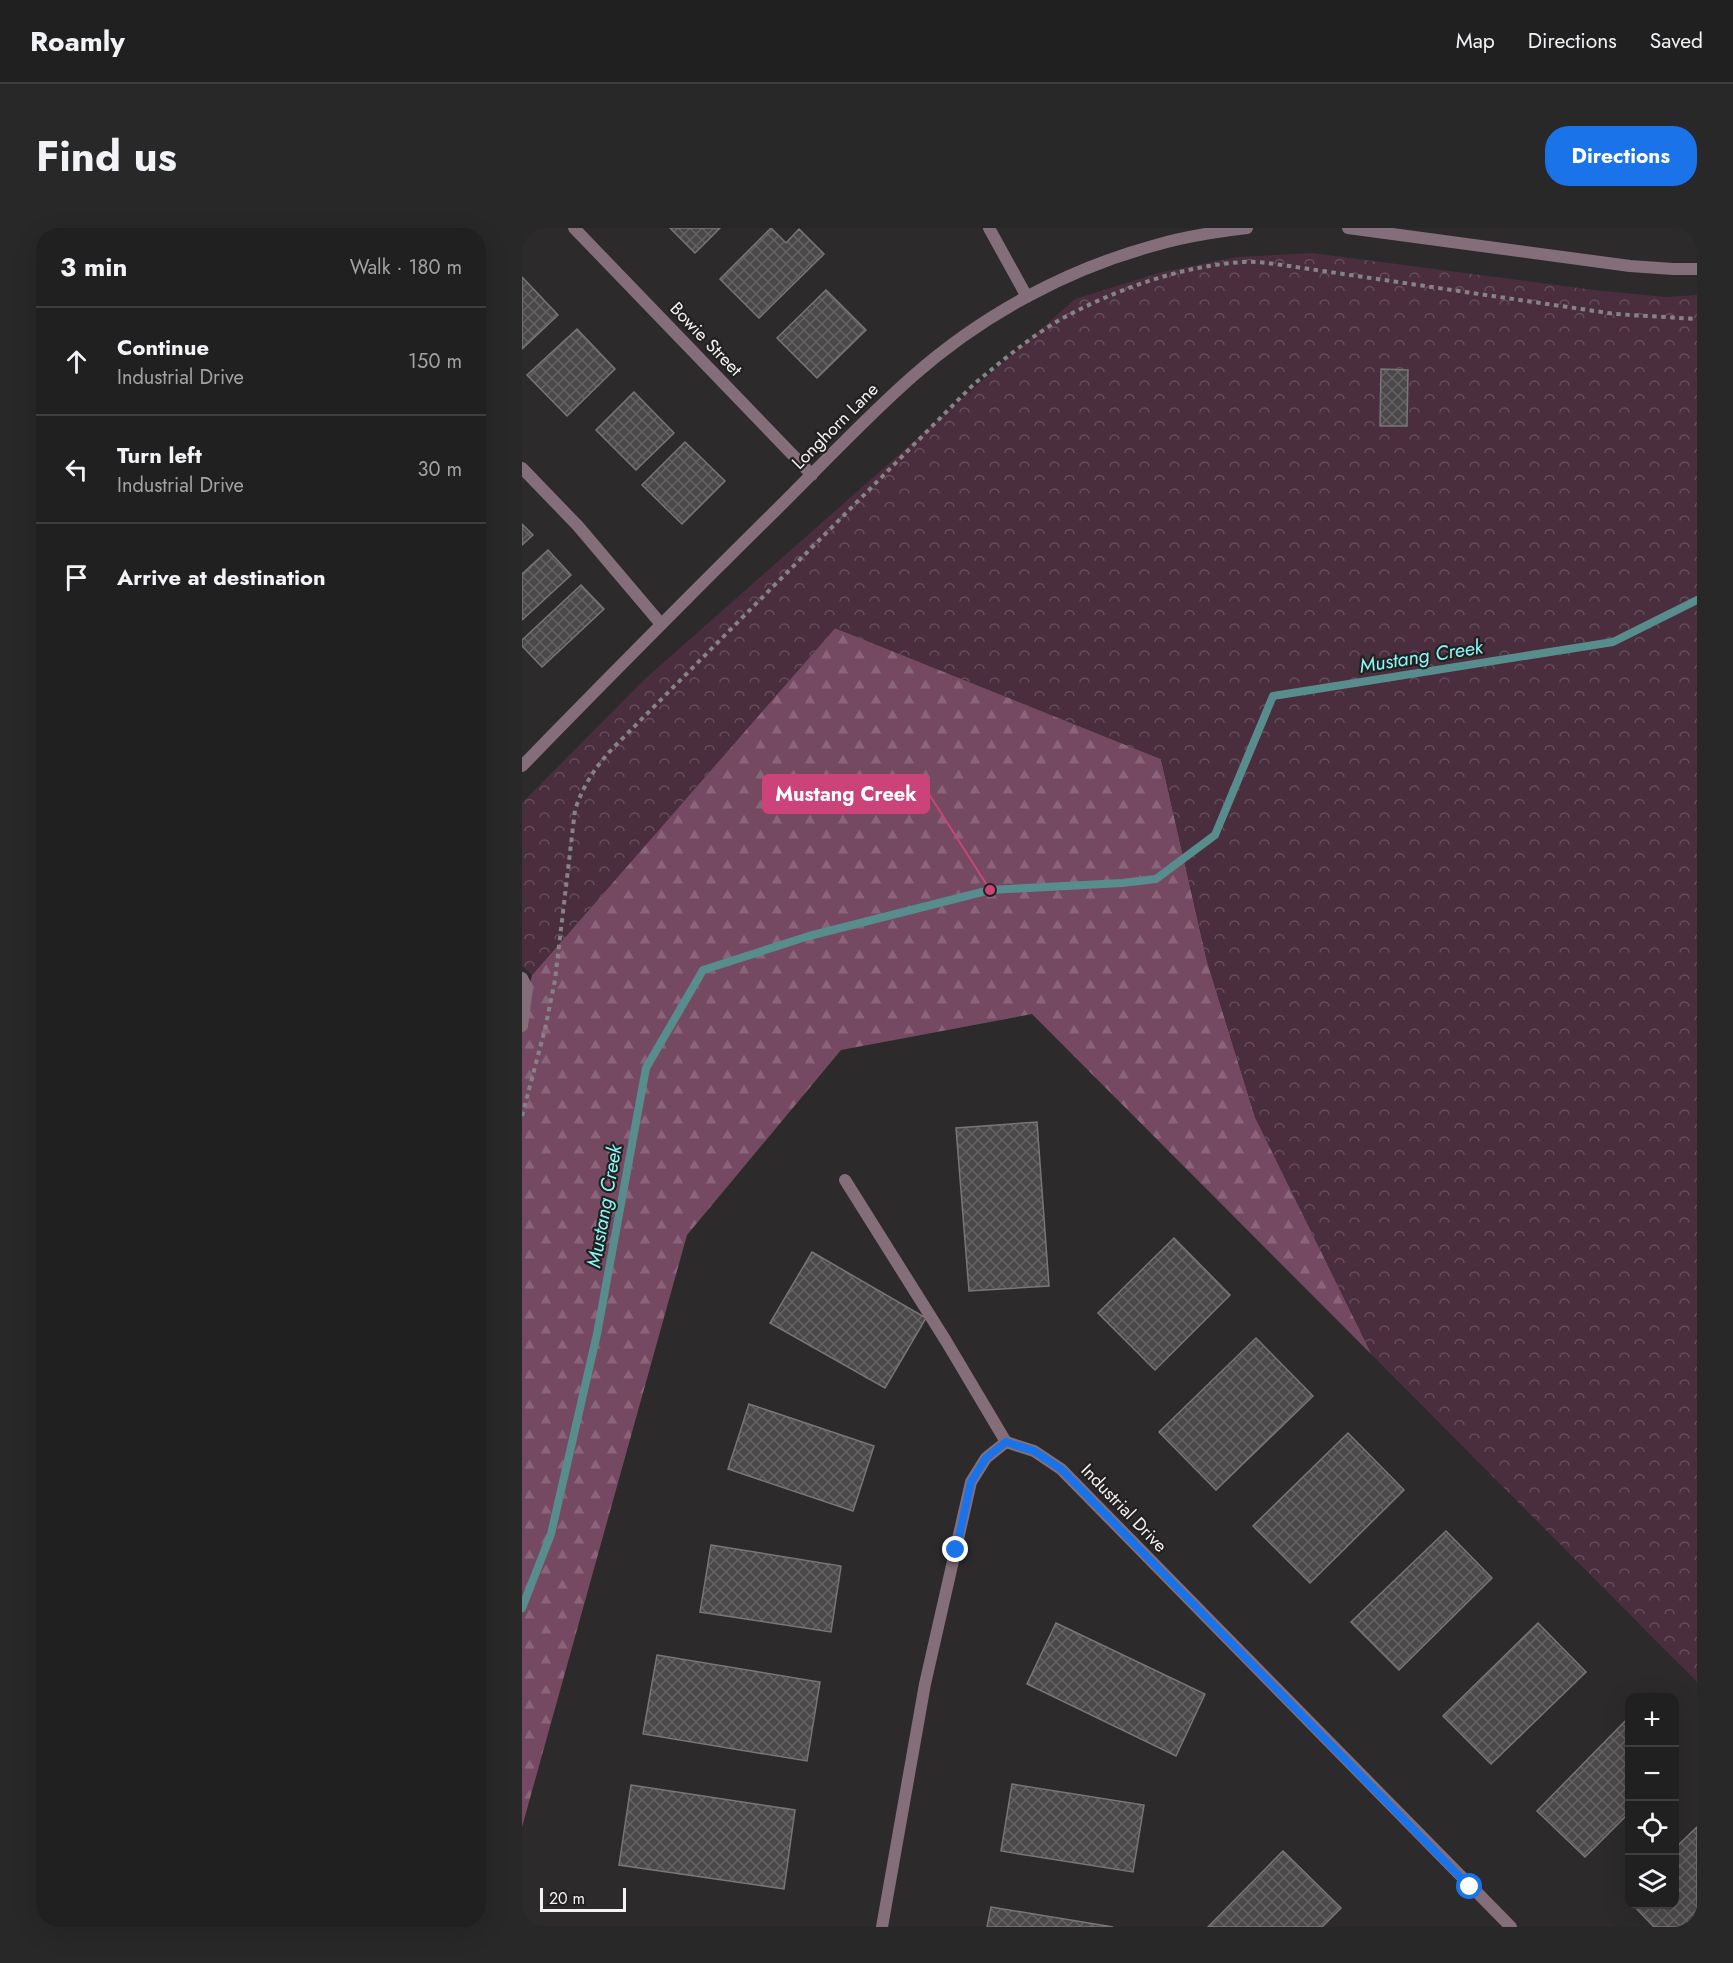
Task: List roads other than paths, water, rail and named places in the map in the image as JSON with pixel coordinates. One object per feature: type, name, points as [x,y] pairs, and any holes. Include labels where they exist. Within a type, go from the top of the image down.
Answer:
[{"type":"street","name":"Bowie Street","points":[[574,228],[812,475]]},
{"type":"street","points":[[989,228],[1027,297]]},
{"type":"street","name":"Longhorn Lane","points":[[524,758],[890,397],[922,368],[964,336],[1027,297],[1079,272],[1156,244],[1247,228]]},
{"type":"street","points":[[1348,228],[1630,266],[1697,269]]},
{"type":"street","points":[[522,468],[578,526],[661,624]]},
{"type":"street","points":[[522,978],[527,988],[527,1000],[522,1026]]},
{"type":"street","points":[[845,1180],[1006,1442],[986,1458],[971,1482],[925,1684],[882,1927]]},
{"type":"street","name":"Industrial Drive","points":[[1006,1442],[1034,1451],[1061,1469],[1510,1927]]},
{"type":"waterway","name":"Mustang Creek","points":[[522,1608],[551,1534],[597,1334],[646,1068],[703,970],[809,936],[990,890],[1156,879],[1215,835],[1273,696],[1613,642],[1697,600]]},
{"type":"place","name":"Mustang Creek","points":[[990,890]]}]
